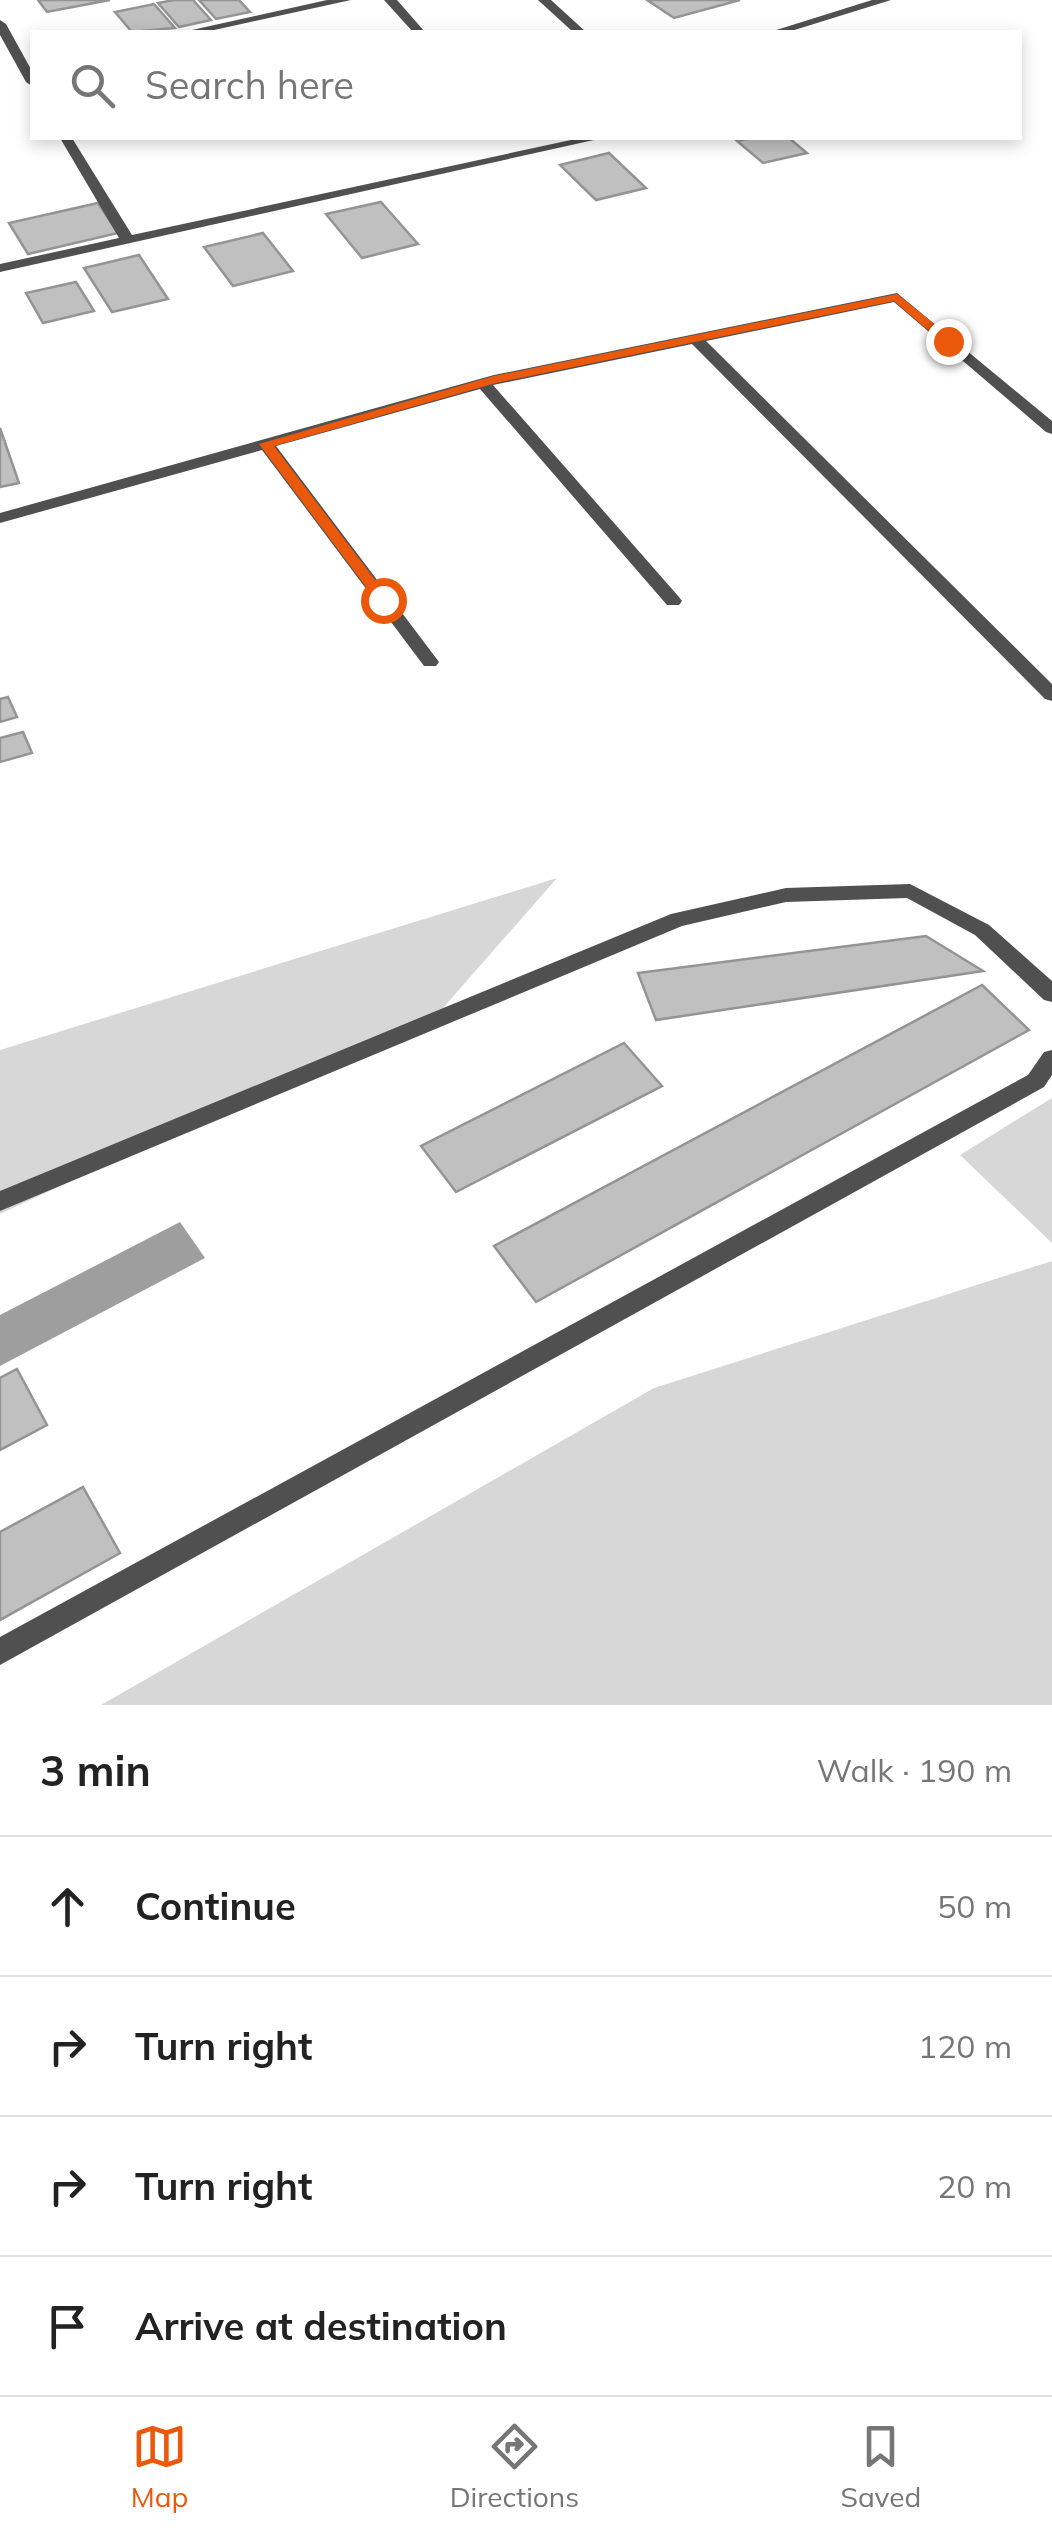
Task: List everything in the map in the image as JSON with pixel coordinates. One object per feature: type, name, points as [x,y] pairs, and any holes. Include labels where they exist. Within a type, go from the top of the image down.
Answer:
[{"type":"street","points":[[199,30],[345,0]]},
{"type":"street","points":[[390,0],[417,30]]},
{"type":"street","points":[[544,0],[578,30]]},
{"type":"street","points":[[783,30],[886,0]]},
{"type":"street","points":[[0,24],[22,67]]},
{"type":"street","points":[[67,140],[128,240]]},
{"type":"street","points":[[514,140],[525,153]]},
{"type":"street","points":[[0,268],[587,140]]},
{"type":"street","points":[[0,518],[482,383],[897,297],[1052,429]]},
{"type":"street","points":[[696,338],[1052,695]]},
{"type":"street","points":[[482,383],[673,601]]},
{"type":"street","points":[[266,444],[430,662]]},
{"type":"street","points":[[0,1201],[678,919],[786,896],[910,890],[982,930],[1052,994]]},
{"type":"street","points":[[0,1652],[1036,1082],[1052,1058]]},
{"type":"shaded area","points":[[557,878],[443,1008],[0,1214],[0,1050]]},
{"type":"shaded area","points":[[1052,1098],[1052,1243],[960,1155]]},
{"type":"shaded area","points":[[180,1222],[205,1258],[0,1366],[0,1315]]},
{"type":"shaded area","points":[[1052,1261],[1052,1705],[101,1705],[654,1388]]},
{"type":"building","points":[[38,0],[110,0],[47,12]]},
{"type":"building","points":[[193,0],[211,20],[179,27],[158,3]]},
{"type":"building","points":[[199,0],[239,0],[250,12],[216,19]]},
{"type":"building","points":[[647,0],[740,0],[674,18]]},
{"type":"building","points":[[154,4],[175,28],[130,30],[115,12]]},
{"type":"building","points":[[791,140],[807,153],[763,163],[737,141]]},
{"type":"building","points":[[609,153],[646,188],[596,200],[560,165]]},
{"type":"building","points":[[381,202],[418,244],[362,258],[326,214]]},
{"type":"building","points":[[98,203],[118,233],[28,254],[9,223]]},
{"type":"building","points":[[263,233],[293,271],[233,286],[204,247]]},
{"type":"building","points":[[139,255],[168,299],[112,312],[84,268]]},
{"type":"building","points":[[76,282],[94,311],[43,323],[26,293]]},
{"type":"building","points":[[0,428],[19,483],[0,487]]},
{"type":"building","points":[[8,697],[17,717],[0,722],[0,699]]},
{"type":"building","points":[[23,732],[32,753],[0,762],[0,738]]},
{"type":"building","points":[[926,936],[983,971],[656,1020],[638,973]]},
{"type":"building","points":[[982,985],[1029,1030],[536,1302],[494,1246]]},
{"type":"building","points":[[624,1043],[662,1086],[456,1192],[421,1146]]},
{"type":"building","points":[[17,1369],[47,1425],[0,1450],[0,1378]]},
{"type":"building","points":[[83,1487],[120,1553],[0,1620],[0,1532]]},
{"type":"route","points":[[383,600],[266,444],[494,380],[897,297],[948,341]]}]
